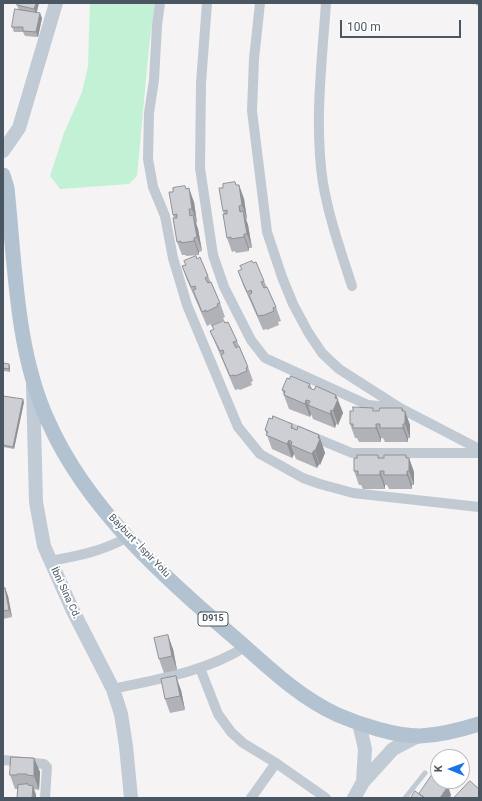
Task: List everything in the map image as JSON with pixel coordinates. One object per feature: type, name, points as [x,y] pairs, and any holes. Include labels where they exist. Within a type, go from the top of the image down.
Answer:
[{"type":"main road","points":[[3,151],[19,128],[56,3]]},
{"type":"main road","name":"Bayburt - İspir Yolu","points":[[3,174],[7,188],[18,300],[32,380],[47,421],[78,475],[112,519],[128,537],[202,610],[306,697],[339,716],[384,730],[418,736],[444,733],[479,724]]},
{"type":"main road","points":[[3,240],[14,254]]},
{"type":"main road","name":"İbni Sina Cd.","points":[[32,380],[36,502],[44,546],[72,608],[113,689],[121,714],[131,798]]},
{"type":"main road","points":[[359,723],[365,749],[364,782]]},
{"type":"main road","points":[[354,798],[364,782],[393,749],[418,736]]},
{"type":"street","points":[[160,3],[157,25],[154,80],[149,113],[148,159],[153,187],[165,216],[173,258],[187,305],[238,427],[260,454],[303,478],[314,482],[353,493],[479,507]]},
{"type":"street","points":[[207,3],[201,83],[200,168],[213,255],[224,287],[251,340],[265,358],[368,405],[400,408]]},
{"type":"street","points":[[260,3],[254,59],[252,111],[267,232],[293,304],[308,332],[322,353],[339,370],[400,408],[479,449]]},
{"type":"street","points":[[326,3],[320,109],[321,166],[329,212],[352,286]]},
{"type":"street","points":[[289,426],[352,452],[479,453]]},
{"type":"street","points":[[50,561],[96,551],[114,545],[128,537]]},
{"type":"street","points":[[113,689],[200,668],[231,655],[245,647]]},
{"type":"street","points":[[200,668],[218,714],[231,732],[243,743],[276,763],[326,798]]},
{"type":"street","points":[[3,760],[44,764],[46,767],[45,798]]},
{"type":"street","points":[[251,798],[276,763]]},
{"type":"lane","points":[[405,798],[425,773]]},
{"type":"path","points":[[471,3],[479,5]]},
{"type":"green space","points":[[90,3],[155,3],[149,47],[137,176],[129,184],[60,189],[50,176],[64,133],[82,92],[88,66]]},
{"type":"building","points":[[18,3],[36,3],[34,9],[17,5]]},
{"type":"building","points":[[15,9],[40,13],[36,32],[23,31],[23,27],[12,27]]},
{"type":"building","points":[[235,182],[236,185],[239,185],[242,205],[239,206],[240,212],[243,211],[247,234],[244,234],[244,237],[231,239],[231,237],[227,238],[223,214],[227,214],[227,210],[223,211],[219,188],[223,188],[223,184]]},
{"type":"building","points":[[185,186],[186,189],[189,188],[192,209],[189,209],[190,216],[193,215],[197,237],[194,238],[194,241],[181,243],[181,241],[177,242],[173,218],[177,218],[177,214],[173,215],[169,192],[173,192],[173,188]]},
{"type":"building","points":[[196,256],[197,259],[200,257],[208,276],[205,278],[208,283],[211,282],[220,303],[217,304],[218,306],[206,312],[206,310],[202,312],[193,290],[196,289],[195,286],[191,287],[182,266],[186,265],[184,261]]},
{"type":"building","points":[[252,261],[253,263],[256,262],[264,281],[261,282],[264,288],[267,287],[276,307],[273,308],[274,311],[262,316],[258,316],[249,295],[252,293],[251,290],[247,292],[238,271],[242,269],[240,266]]},
{"type":"building","points":[[224,321],[225,323],[228,322],[237,341],[233,342],[236,348],[239,346],[248,367],[246,368],[247,371],[235,376],[230,376],[221,355],[224,353],[223,350],[220,351],[210,331],[214,329],[212,326]]},
{"type":"building","points":[[3,363],[9,364],[9,369],[3,368]]},
{"type":"building","points":[[291,376],[310,384],[308,387],[314,390],[316,386],[336,395],[335,398],[338,399],[333,411],[331,410],[330,414],[308,405],[310,401],[306,400],[305,404],[284,395],[285,391],[282,390],[287,378],[289,379]]},
{"type":"building","points":[[3,396],[23,399],[13,447],[3,445]]},
{"type":"building","points":[[353,407],[373,408],[373,411],[379,411],[380,408],[402,408],[402,411],[405,411],[405,424],[403,424],[403,428],[380,428],[380,424],[376,424],[376,428],[353,428],[353,424],[350,424],[350,411],[353,411]]},
{"type":"building","points":[[273,416],[292,424],[291,428],[297,430],[298,426],[319,435],[318,438],[320,439],[315,451],[314,450],[312,454],[291,445],[292,442],[289,440],[287,444],[266,435],[268,432],[265,430],[269,418],[272,419]]},
{"type":"building","points":[[357,455],[378,455],[378,458],[384,458],[384,455],[406,455],[406,458],[409,458],[409,471],[407,471],[407,475],[384,475],[384,471],[380,471],[380,475],[358,475],[358,471],[354,471],[354,458],[357,458]]},
{"type":"building","points":[[5,588],[9,610],[3,611],[3,589]]},
{"type":"building","points":[[168,635],[172,656],[159,659],[154,638]]},
{"type":"building","points":[[176,676],[180,696],[165,699],[161,679]]},
{"type":"building","points":[[11,757],[34,758],[34,776],[27,774],[10,775]]},
{"type":"building","points":[[430,778],[430,789],[446,789],[440,798],[425,798],[419,794]]},
{"type":"building","points":[[470,781],[479,789],[478,798],[454,798],[462,789],[470,789]]},
{"type":"building","points":[[28,784],[33,786],[32,798],[17,798],[18,785]]},
{"type":"building","points":[[415,791],[425,798],[411,798]]}]
